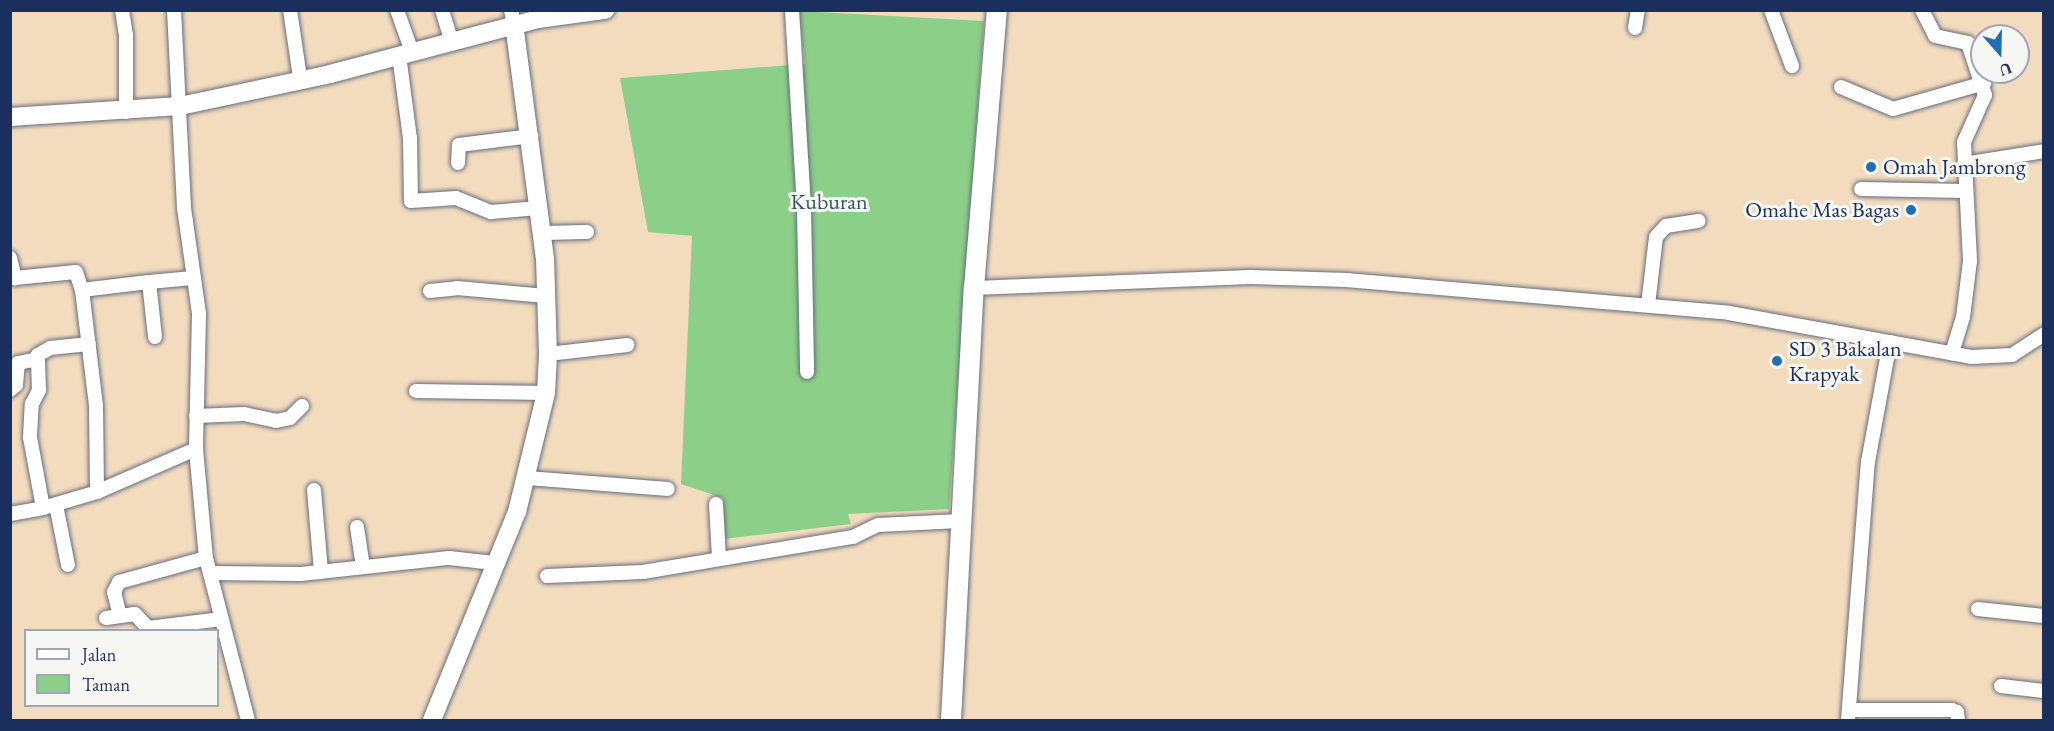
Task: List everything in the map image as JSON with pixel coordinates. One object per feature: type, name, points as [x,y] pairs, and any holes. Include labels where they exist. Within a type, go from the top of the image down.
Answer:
[{"type":"main road","points":[[951,720],[974,288],[997,10]]},
{"type":"street","points":[[122,10],[126,35],[126,112]]},
{"type":"street","points":[[174,10],[184,208],[201,349],[196,449],[206,558],[248,720]]},
{"type":"street","points":[[290,10],[300,78]]},
{"type":"street","points":[[397,10],[406,54],[411,201],[456,198],[491,212],[539,208]]},
{"type":"street","points":[[442,10],[452,42]]},
{"type":"street","points":[[10,117],[126,112],[180,106],[452,42],[512,18],[605,10]]},
{"type":"street","points":[[792,10],[804,209],[807,372]]},
{"type":"street","points":[[1635,28],[1638,10]]},
{"type":"street","points":[[1771,10],[1792,66]]},
{"type":"street","points":[[1922,10],[1935,36],[1968,43],[1970,48]]},
{"type":"street","points":[[432,720],[528,478],[546,393],[548,354],[542,233],[531,136],[512,18]]},
{"type":"street","points":[[1841,87],[1893,109],[1977,84]]},
{"type":"street","points":[[1952,353],[1963,317],[1970,261],[1964,164],[1966,133],[1984,104],[1984,84]]},
{"type":"street","points":[[458,163],[459,145],[531,136]]},
{"type":"street","points":[[1964,164],[2043,151]]},
{"type":"street","points":[[1861,189],[1965,191]]},
{"type":"street","points":[[1648,305],[1656,237],[1666,226],[1700,221]]},
{"type":"street","points":[[542,233],[587,232]]},
{"type":"street","points":[[10,258],[15,278],[76,272],[82,290],[96,406],[97,492]]},
{"type":"street","points":[[974,288],[1250,277],[1336,279],[1648,305],[1785,321],[1952,353],[2000,357],[2029,346],[2043,334]]},
{"type":"street","points":[[82,290],[193,278]]},
{"type":"street","points":[[149,282],[155,337]]},
{"type":"street","points":[[430,291],[457,288],[546,296]]},
{"type":"street","points":[[1890,342],[1868,462],[1849,715],[1952,710],[1957,712],[1958,720]]},
{"type":"street","points":[[69,565],[30,437],[32,404],[39,390],[38,359],[43,350],[89,344]]},
{"type":"street","points":[[548,354],[627,345]]},
{"type":"street","points":[[10,390],[16,385],[18,363],[38,359]]},
{"type":"street","points":[[416,391],[546,393]]},
{"type":"street","points":[[196,416],[249,414],[276,422],[290,418],[302,406]]},
{"type":"street","points":[[10,514],[50,507],[97,492],[196,449]]},
{"type":"street","points":[[528,478],[668,489]]},
{"type":"street","points":[[314,490],[321,571]]},
{"type":"street","points":[[716,504],[719,558]]},
{"type":"street","points":[[547,576],[643,572],[853,537],[878,525],[960,521]]},
{"type":"street","points":[[357,526],[363,567]]},
{"type":"street","points":[[206,558],[119,582],[114,592],[113,617],[135,614],[148,628],[221,619]]},
{"type":"street","points":[[210,573],[321,571],[449,558],[495,563]]},
{"type":"street","points":[[1978,609],[2043,616]]},
{"type":"street","points":[[2001,686],[2043,691]]},
{"type":"green space","name":"Kuburan","points":[[799,11],[984,21],[949,509],[848,514],[851,524],[723,539],[723,498],[681,484],[692,236],[648,232],[620,78],[805,64]]},
{"type":"place","name":"Omah Jambrong","points":[[1871,167]]},
{"type":"place","name":"Omahe Mas Bagas","points":[[1911,210]]},
{"type":"place","name":"SD 3 Bakalan Krapyak","points":[[1777,361]]}]
